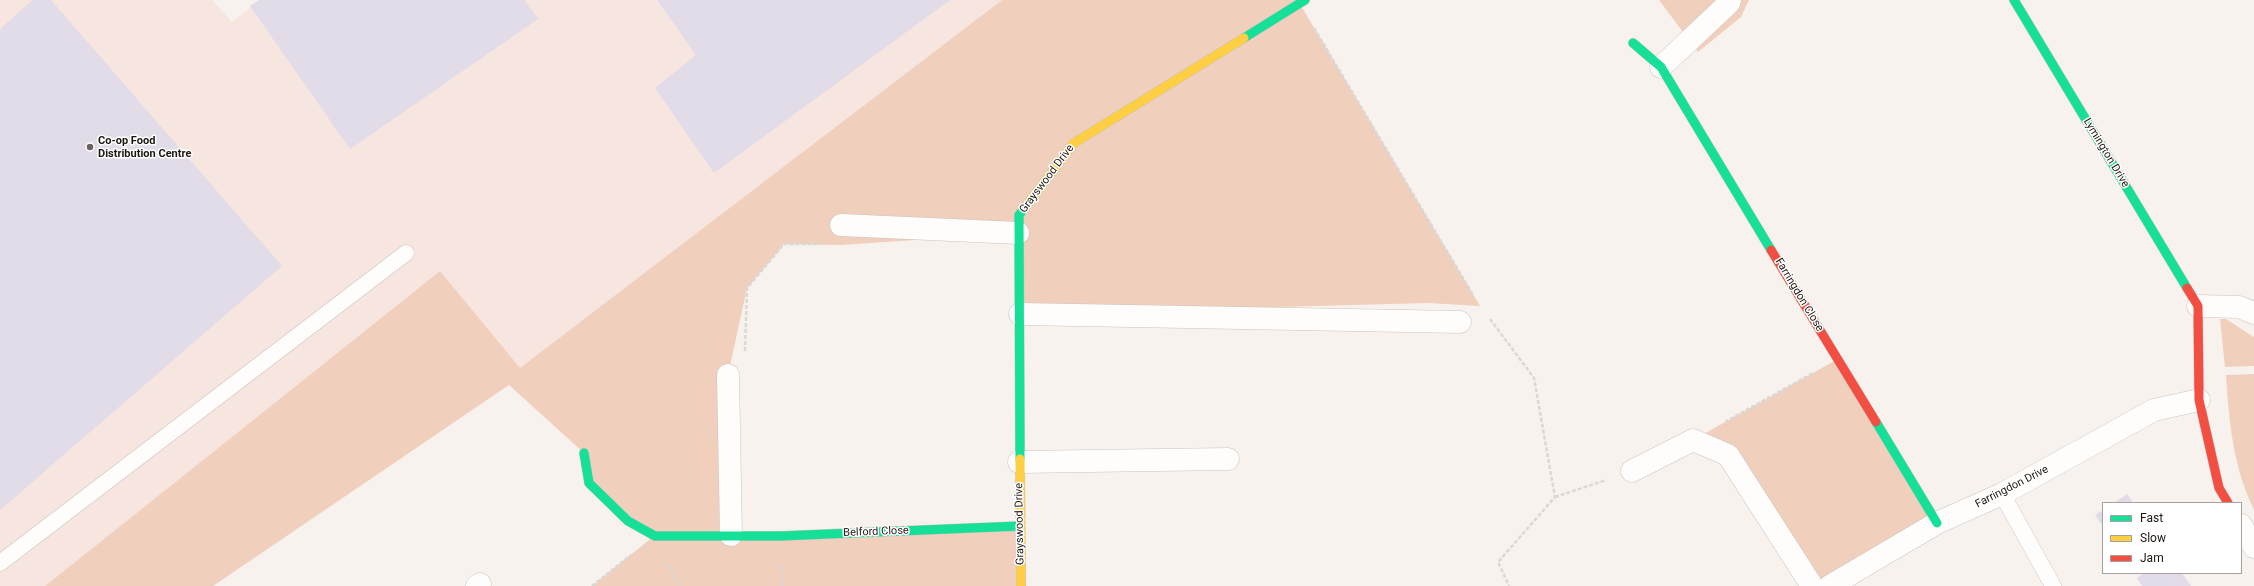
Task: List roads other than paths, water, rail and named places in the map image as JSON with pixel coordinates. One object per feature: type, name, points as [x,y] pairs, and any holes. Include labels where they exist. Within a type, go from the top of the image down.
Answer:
[{"type":"street","name":"Grayswood Drive","points":[[1021,586],[1019,462],[1019,215],[1074,143],[1305,0]]},
{"type":"street","points":[[1661,67],[1729,3],[1730,0]]},
{"type":"street","name":"Lymington Drive","points":[[2014,0],[2198,306]]},
{"type":"street","name":"Farringdon Close","points":[[1633,43],[1661,67],[1937,523]]},
{"type":"street","points":[[1661,67],[1698,52]]},
{"type":"street","points":[[841,225],[1018,233]]},
{"type":"street","points":[[2227,502],[2220,488],[2199,400],[2198,306],[2239,307],[2254,312]]},
{"type":"street","points":[[1020,314],[1460,322]]},
{"type":"street","points":[[728,375],[731,535]]},
{"type":"street","name":"Farringdon Drive","points":[[1830,586],[1937,523],[2002,494],[2154,410],[2199,400]]},
{"type":"street","points":[[1632,471],[1693,440],[1728,455],[1812,586]]},
{"type":"street","name":"Belford Close","points":[[584,453],[589,483],[628,521],[655,536],[781,536],[1020,526]]},
{"type":"street","points":[[1019,462],[1228,459]]},
{"type":"street","points":[[2242,527],[2254,547]]},
{"type":"lane","points":[[0,563],[406,253]]},
{"type":"lane","points":[[2002,494],[2053,586]]},
{"type":"place","name":"Co-op Food Distribution Centre","points":[[90,147]]}]
